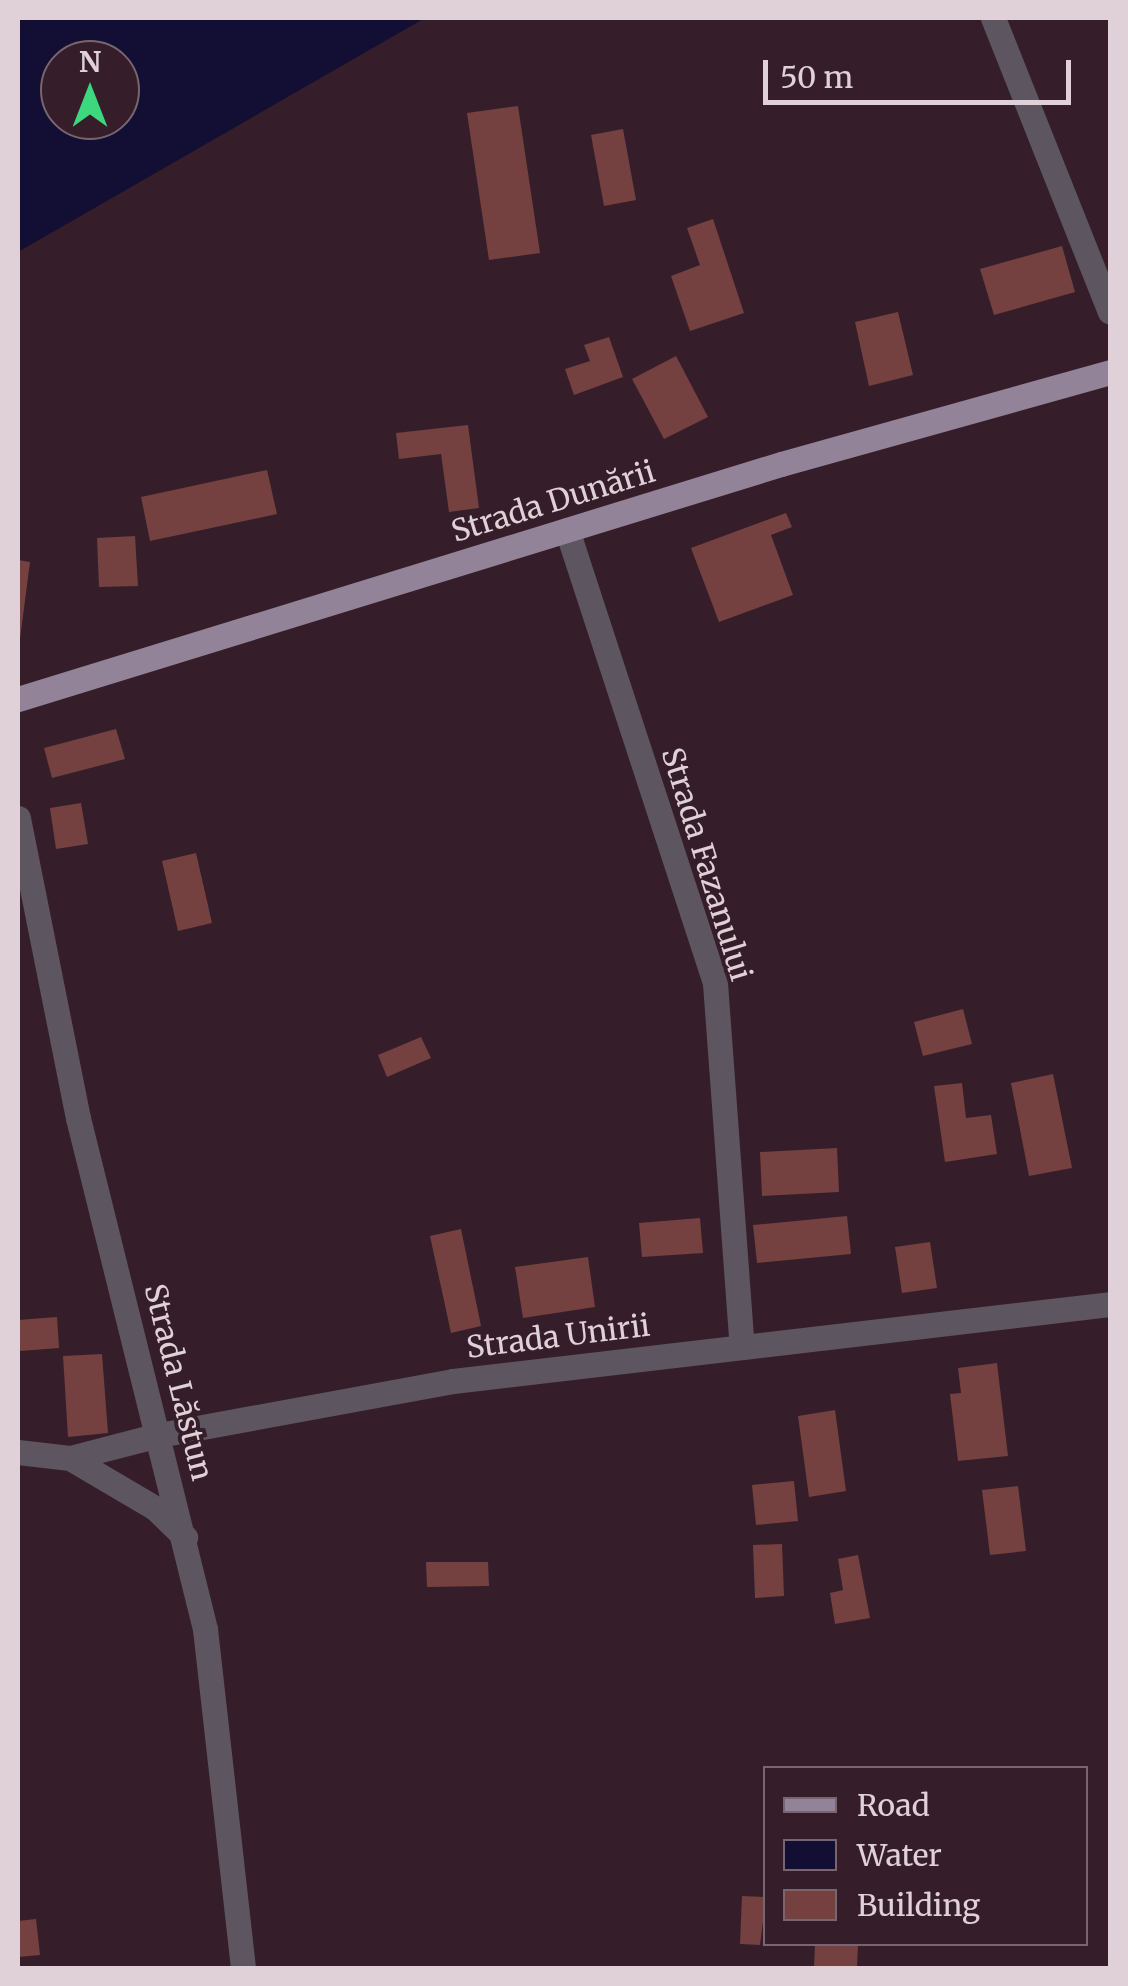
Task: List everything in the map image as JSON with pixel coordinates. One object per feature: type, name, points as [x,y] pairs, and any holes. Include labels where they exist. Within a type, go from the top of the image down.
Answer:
[{"type":"main road","name":"Strada Dunării","points":[[18,700],[567,530],[1110,372]]},
{"type":"street","points":[[993,18],[1110,312]]},
{"type":"street","name":"Strada Fazanului","points":[[567,530],[714,983],[742,1348]]},
{"type":"street","name":"Strada Lăstun","points":[[18,818],[78,1118],[205,1629],[242,1968]]},
{"type":"street","name":"Strada Unirii","points":[[18,1452],[70,1458],[159,1435],[453,1382],[1110,1304]]},
{"type":"street","points":[[70,1458],[155,1508],[185,1538]]},
{"type":"water","points":[[18,18],[425,18],[18,252]]},
{"type":"building","points":[[518,106],[540,253],[489,260],[467,113]]},
{"type":"building","points":[[623,129],[636,200],[604,206],[591,135]]},
{"type":"building","points":[[713,219],[744,313],[690,331],[671,276],[700,265],[687,228]]},
{"type":"building","points":[[1062,246],[1075,292],[994,315],[980,269]]},
{"type":"building","points":[[898,312],[913,375],[869,386],[855,322]]},
{"type":"building","points":[[609,337],[623,377],[574,395],[565,369],[590,361],[584,345]]},
{"type":"building","points":[[676,356],[708,417],[664,439],[632,379]]},
{"type":"building","points":[[468,425],[479,508],[449,512],[441,454],[399,459],[396,433]]},
{"type":"building","points":[[267,470],[277,514],[150,541],[141,497]]},
{"type":"building","points":[[786,513],[792,527],[771,535],[793,595],[719,622],[691,548]]},
{"type":"building","points":[[135,536],[138,586],[99,587],[97,538]]},
{"type":"building","points":[[18,560],[30,562],[20,639],[18,639]]},
{"type":"building","points":[[116,729],[125,759],[52,778],[44,748]]},
{"type":"building","points":[[81,803],[88,844],[56,849],[50,808]]},
{"type":"building","points":[[196,853],[212,923],[178,931],[162,861]]},
{"type":"building","points":[[963,1009],[972,1044],[923,1056],[914,1022]]},
{"type":"building","points":[[421,1037],[431,1058],[387,1077],[378,1055]]},
{"type":"building","points":[[1053,1074],[1072,1168],[1029,1176],[1011,1083]]},
{"type":"building","points":[[962,1083],[966,1118],[991,1115],[997,1154],[945,1162],[934,1086]]},
{"type":"building","points":[[837,1148],[839,1192],[762,1196],[760,1152]]},
{"type":"building","points":[[847,1216],[851,1254],[757,1263],[753,1225]]},
{"type":"building","points":[[700,1218],[703,1253],[642,1257],[639,1223]]},
{"type":"building","points":[[461,1229],[481,1326],[451,1333],[430,1236]]},
{"type":"building","points":[[930,1242],[937,1288],[902,1293],[895,1247]]},
{"type":"building","points":[[588,1257],[595,1307],[523,1318],[515,1267]]},
{"type":"building","points":[[57,1317],[59,1348],[20,1351],[18,1320]]},
{"type":"building","points":[[102,1354],[108,1433],[68,1437],[63,1356]]},
{"type":"building","points":[[997,1363],[1008,1456],[958,1461],[950,1394],[961,1393],[958,1368]]},
{"type":"building","points":[[835,1410],[846,1491],[809,1497],[798,1416]]},
{"type":"building","points":[[794,1481],[798,1521],[756,1525],[752,1485]]},
{"type":"building","points":[[1018,1486],[1026,1551],[990,1555],[982,1490]]},
{"type":"building","points":[[782,1544],[784,1596],[755,1598],[753,1545]]},
{"type":"building","points":[[858,1555],[870,1618],[835,1624],[830,1593],[843,1590],[838,1559]]},
{"type":"building","points":[[426,1562],[488,1562],[489,1586],[427,1587]]},
{"type":"building","points":[[742,1896],[763,1897],[760,1945],[740,1944]]},
{"type":"building","points":[[36,1919],[40,1955],[18,1957],[18,1921]]},
{"type":"building","points":[[815,1946],[858,1946],[857,1968],[814,1968]]}]
